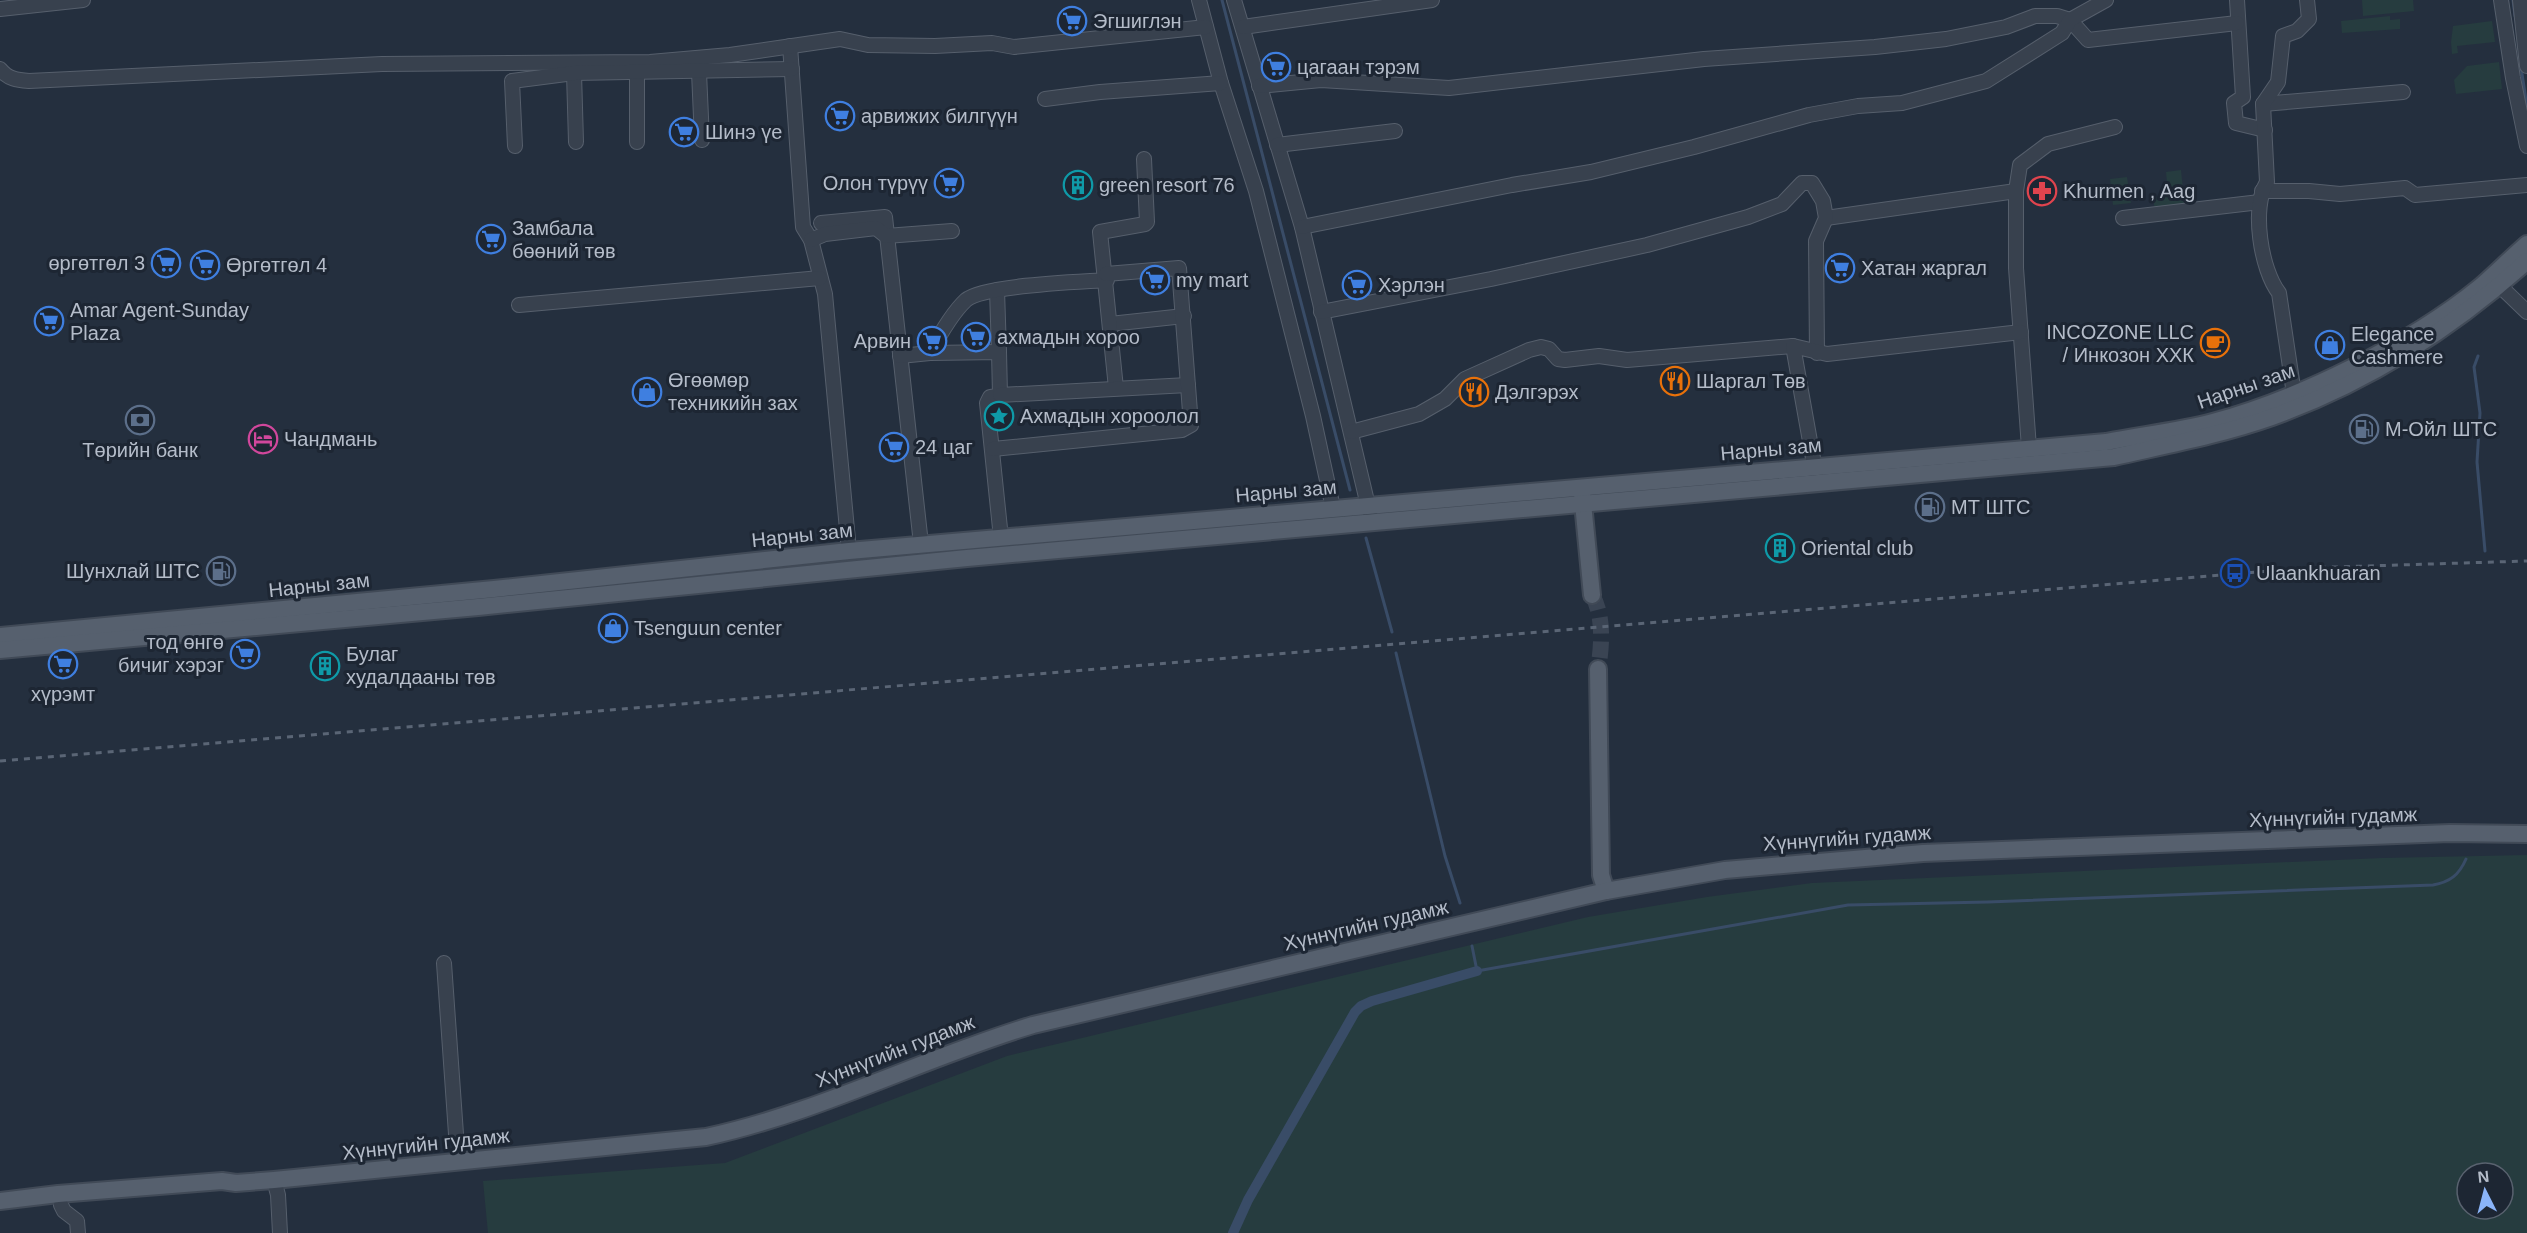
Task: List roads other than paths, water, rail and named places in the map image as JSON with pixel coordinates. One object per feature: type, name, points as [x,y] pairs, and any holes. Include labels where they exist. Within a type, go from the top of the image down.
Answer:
[{"type":"main road","name":"Нарны зам","points":[[1816,475],[2029,448],[2106,442],[2212,422],[2294,394],[2402,340],[2479,288],[2527,244]]},
{"type":"main road","name":"Нарны зам","points":[[0,650],[478,607],[1370,513],[1816,475],[2114,457],[2216,434],[2271,417],[2353,382],[2448,326],[2500,286],[2527,261]]},
{"type":"main road","points":[[1582,495],[1592,595]]},
{"type":"main road","name":"Нарны зам","points":[[0,636],[494,590],[921,544],[1333,508],[1370,513]]},
{"type":"main road","points":[[1598,669],[1601,874],[1606,891]]},
{"type":"main road","name":"Хүннүгийн гудамж","points":[[0,1202],[105,1190],[222,1181],[236,1183],[274,1180],[672,1142],[726,1132],[769,1121],[972,1044],[1033,1025],[1606,891],[1725,870],[1923,853],[2450,833],[2527,834]]},
{"type":"main road","name":"Хүннүгийн гудамж","points":[[0,1211],[227,1188],[236,1183]]},
{"type":"street","points":[[0,9],[83,0]]},
{"type":"street","points":[[1199,0],[1221,83],[1256,191],[1313,416],[1333,508]]},
{"type":"street","points":[[1234,0],[1302,227],[1370,513]]},
{"type":"street","points":[[1242,27],[1432,0]]},
{"type":"street","points":[[1302,227],[1512,185],[1591,172],[1694,147],[1809,115],[1858,106],[1902,103],[1986,81],[2062,33],[2070,20],[2106,0]]},
{"type":"street","points":[[2237,0],[2243,97],[2234,103],[2236,123],[2265,129]]},
{"type":"street","points":[[2294,394],[2279,293],[2272,283],[2263,257],[2261,197],[2267,182],[2263,104],[2278,82],[2283,36],[2297,31],[2309,19],[2307,0]]},
{"type":"street","points":[[2501,0],[2513,78],[2527,146]]},
{"type":"street","points":[[2520,0],[2527,66]]},
{"type":"street","points":[[1259,87],[1321,80],[1449,88],[1704,59],[1875,47],[1935,40],[2006,27],[2035,16],[2057,16],[2070,20],[2088,40],[2237,23]]},
{"type":"street","points":[[0,69],[5,75],[15,80],[29,81],[382,64],[650,62],[708,57],[840,39],[868,45],[935,46],[992,42],[1014,47],[1206,27]]},
{"type":"street","points":[[790,46],[803,227],[811,240],[825,294],[849,551]]},
{"type":"street","points":[[515,146],[512,81],[574,73],[792,69]]},
{"type":"street","points":[[637,72],[637,142]]},
{"type":"street","points":[[699,72],[702,140]]},
{"type":"street","points":[[574,73],[576,141]]},
{"type":"street","points":[[1045,99],[1100,92],[1221,83]]},
{"type":"street","points":[[2263,104],[2403,92]]},
{"type":"street","points":[[2029,448],[2016,268],[2016,191],[2020,165],[2048,144],[2115,127]]},
{"type":"street","points":[[1277,145],[1395,131]]},
{"type":"street","points":[[1116,388],[1100,232],[1147,222],[1144,159]]},
{"type":"street","points":[[1321,312],[1491,279],[1658,242],[1748,218],[1782,204],[1802,183],[1812,183],[1818,189],[1823,201],[1826,218],[1816,241],[1817,353]]},
{"type":"street","points":[[2123,218],[2309,190],[2340,194],[2405,188],[2415,195],[2527,185]]},
{"type":"street","points":[[1826,218],[2016,191]]},
{"type":"street","points":[[821,223],[885,217],[921,544]]},
{"type":"street","points":[[811,240],[825,234],[876,228],[886,236],[952,231]]},
{"type":"street","points":[[930,353],[938,338],[966,300],[976,294],[1179,268],[1191,425],[1182,430],[993,449]]},
{"type":"street","points":[[519,305],[820,278]]},
{"type":"street","points":[[2500,286],[2527,312]]},
{"type":"street","points":[[997,290],[1000,395]]},
{"type":"street","points":[[1110,324],[1184,316]]},
{"type":"street","points":[[1351,432],[1419,414],[1445,399],[1465,379],[1529,350],[1541,347],[1549,349],[1558,359],[1599,356],[1627,360],[1793,346],[1827,354],[2021,332]]},
{"type":"street","points":[[1793,346],[1816,475]]},
{"type":"street","points":[[900,356],[999,352]]},
{"type":"street","points":[[1000,537],[987,403],[990,397],[1188,385]]},
{"type":"street","points":[[444,963],[456,1134]]},
{"type":"street","points":[[274,1180],[278,1195],[280,1233]]},
{"type":"street","points":[[61,1204],[64,1211],[77,1221],[78,1233]]},
{"type":"waterway","points":[[1222,0],[1350,490]]},
{"type":"waterway","points":[[2513,0],[2515,16]]},
{"type":"waterway","points":[[2521,67],[2527,107]]},
{"type":"waterway","points":[[2478,356],[2474,367],[2480,413],[2477,462],[2485,551]]},
{"type":"waterway","points":[[1366,538],[1392,632]]},
{"type":"waterway","points":[[1396,653],[1445,856],[1460,903]]},
{"type":"waterway","points":[[1472,946],[1477,971],[1848,905],[2433,885],[2453,877],[2466,859]]},
{"type":"waterway","points":[[1233,1233],[1248,1200],[1355,1012],[1372,1001],[1477,971]]},
{"type":"tunnel","points":[[1592,595],[1600,621],[1601,641],[1598,669]]},
{"type":"railway","points":[[0,761],[2304,568],[2527,561]]},
{"type":"place","name":"Эгшиглэн","points":[[1072,21]]},
{"type":"place","name":"цагаан тэрэм","points":[[1276,67]]},
{"type":"place","name":"арвижих билгүүн","points":[[840,116]]},
{"type":"place","name":"Шинэ үе","points":[[684,132]]},
{"type":"place","name":"Олон түрүү","points":[[949,183]]},
{"type":"place","name":"green resort 76","points":[[1078,185]]},
{"type":"place","name":"Khurmen , Aag","points":[[2042,191]]},
{"type":"place","name":"Замбала бөөний төв","points":[[491,239]]},
{"type":"place","name":"өргөтгөл 3","points":[[166,263]]},
{"type":"place","name":"Өргөтгөл 4","points":[[205,265]]},
{"type":"place","name":"Хатан жаргал","points":[[1840,268]]},
{"type":"place","name":"my mart","points":[[1155,280]]},
{"type":"place","name":"Хэрлэн","points":[[1357,285]]},
{"type":"place","name":"Amar Agent-Sunday Plaza","points":[[49,321]]},
{"type":"place","name":"ахмадын хороо","points":[[976,337]]},
{"type":"place","name":"Арвин","points":[[932,341]]},
{"type":"place","name":"INCOZONE LLC / Инкозон ХХК","points":[[2215,343]]},
{"type":"place","name":"Elegance Cashmere","points":[[2330,345]]},
{"type":"place","name":"Шаргал Төв","points":[[1675,381]]},
{"type":"place","name":"Өгөөмөр техникийн зах","points":[[647,392]]},
{"type":"place","name":"Дэлгэрэх","points":[[1474,392]]},
{"type":"place","name":"Ахмадын хороолол","points":[[999,416]]},
{"type":"place","name":"Төрийн банк","points":[[140,420]]},
{"type":"place","name":"M-Ойл ШТС","points":[[2364,429]]},
{"type":"place","name":"Чандмань","points":[[263,439]]},
{"type":"place","name":"24 цаг","points":[[894,447]]},
{"type":"place","name":"МТ ШТС","points":[[1930,507]]},
{"type":"place","name":"Oriental club","points":[[1780,548]]},
{"type":"place","name":"Шунхлай ШТС","points":[[221,571]]},
{"type":"place","name":"Ulaankhuaran","points":[[2235,573]]},
{"type":"place","name":"Tsenguun center","points":[[613,628]]},
{"type":"place","name":"тод өнгө бичиг хэрэг","points":[[245,654]]},
{"type":"place","name":"хүрэмт","points":[[63,664]]},
{"type":"place","name":"Булаг худалдааны төв","points":[[325,666]]}]
